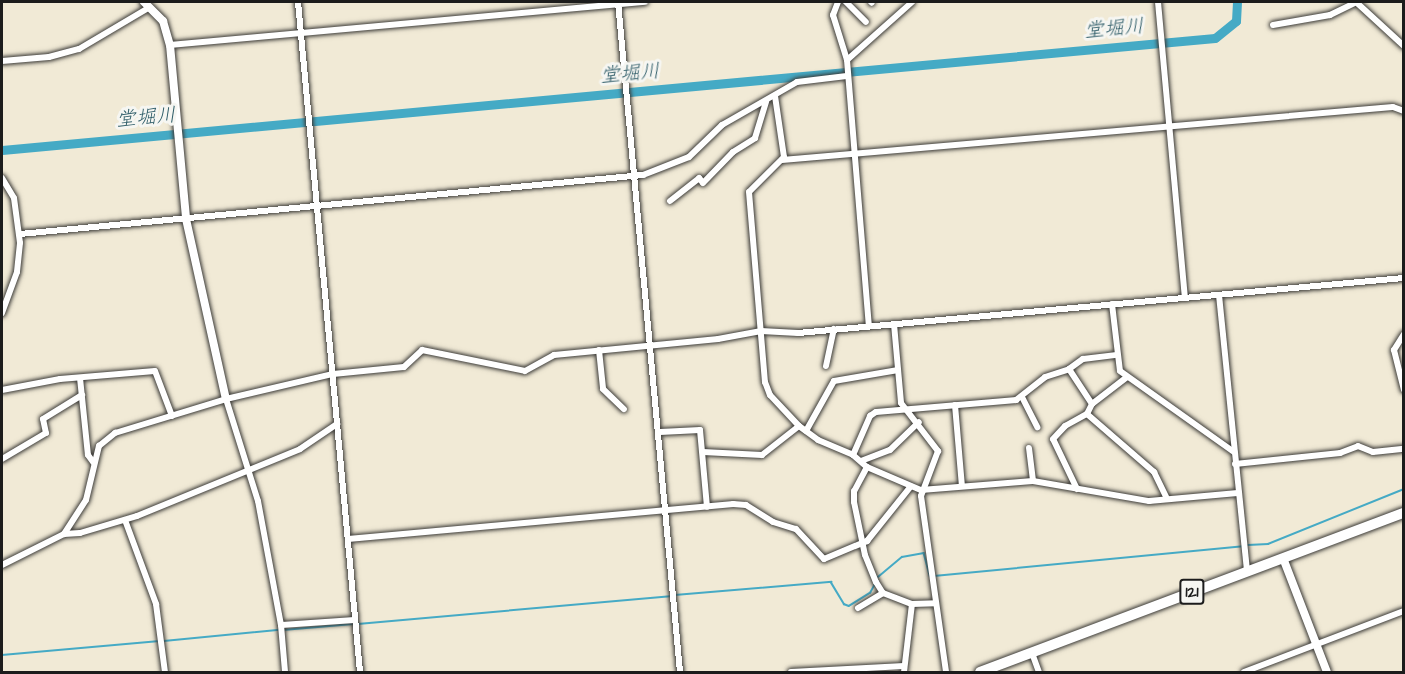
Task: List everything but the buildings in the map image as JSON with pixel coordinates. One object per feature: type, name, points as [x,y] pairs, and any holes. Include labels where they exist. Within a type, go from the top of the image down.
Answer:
[{"type":"highway","name":"121","points":[[980,672],[1404,513]]},
{"type":"street","points":[[298,2],[360,672]]},
{"type":"street","points":[[170,45],[645,2]]},
{"type":"street","points":[[838,2],[834,20],[847,60],[869,326]]},
{"type":"street","points":[[846,2],[866,22]]},
{"type":"street","points":[[847,60],[912,2]]},
{"type":"street","points":[[1158,2],[1185,297]]},
{"type":"street","points":[[1273,25],[1330,15],[1357,2],[1404,46]]},
{"type":"street","points":[[618,3],[633,177],[660,432],[680,672]]},
{"type":"street","points":[[2,61],[50,57],[80,49],[147,4],[166,28],[170,45],[186,219],[226,399],[246,471],[258,501],[281,628],[285,672]]},
{"type":"street","points":[[20,234],[633,177],[689,157],[722,125],[766,102],[797,82],[847,76]]},
{"type":"street","points":[[775,96],[782,160]]},
{"type":"street","points":[[670,201],[699,178],[703,183],[733,152],[754,138],[766,102]]},
{"type":"street","points":[[1239,493],[1143,501],[1033,481],[921,490],[867,467],[853,455],[806,431],[766,388],[750,192],[782,160],[1393,107],[1404,111]]},
{"type":"street","points":[[2,178],[12,190],[20,234],[17,272],[2,313]]},
{"type":"street","points":[[64,534],[86,500],[93,462],[108,437],[226,399],[333,374],[404,367],[422,350],[525,371],[548,356],[761,331],[834,330],[1404,278]]},
{"type":"street","points":[[1219,295],[1247,571]]},
{"type":"street","points":[[1112,304],[1120,371],[1234,452]]},
{"type":"street","points":[[894,324],[900,401],[919,422],[939,454],[921,490],[946,672]]},
{"type":"street","points":[[826,366],[834,330]]},
{"type":"street","points":[[1404,334],[1394,350],[1404,390]]},
{"type":"street","points":[[599,350],[603,389],[624,409]]},
{"type":"street","points":[[853,455],[870,416],[905,409],[1022,397],[1045,377],[1069,369],[1083,359],[1118,355]]},
{"type":"street","points":[[1069,369],[1092,404]]},
{"type":"street","points":[[806,431],[834,381],[844,382],[868,372],[898,370]]},
{"type":"street","points":[[2,390],[80,378],[155,371],[172,416]]},
{"type":"street","points":[[1077,489],[1053,439],[1065,426],[1087,414],[1092,404],[1127,377]]},
{"type":"street","points":[[80,378],[88,455],[93,462]]},
{"type":"street","points":[[2,459],[46,434],[43,418],[82,395]]},
{"type":"street","points":[[1022,397],[1037,427]]},
{"type":"street","points":[[955,405],[962,486]]},
{"type":"street","points":[[1087,414],[1154,472],[1167,499]]},
{"type":"street","points":[[861,461],[890,450],[919,422]]},
{"type":"street","points":[[2,565],[64,534],[80,533],[125,520],[300,449],[337,424]]},
{"type":"street","points":[[703,452],[762,455],[799,426]]},
{"type":"street","points":[[660,432],[698,428],[703,452],[707,507]]},
{"type":"street","points":[[1235,464],[1340,453],[1358,446],[1372,452],[1404,449]]},
{"type":"street","points":[[1029,448],[1033,481]]},
{"type":"street","points":[[867,467],[854,490],[862,543],[883,593],[912,604],[936,603]]},
{"type":"street","points":[[348,539],[746,505],[773,522],[796,529],[820,558],[862,543],[911,486]]},
{"type":"street","points":[[125,520],[156,604],[165,672]]},
{"type":"street","points":[[1283,558],[1327,672]]},
{"type":"street","points":[[858,609],[883,593]]},
{"type":"street","points":[[791,672],[904,669],[912,604]]},
{"type":"street","points":[[1244,672],[1404,611]]},
{"type":"street","points":[[281,628],[355,620]]},
{"type":"street","points":[[1032,653],[1039,672]]},
{"type":"waterway","name":"堂堀川","points":[[2,150],[1215,38],[1236,21],[1237,2]]},
{"type":"waterway","points":[[1248,545],[1268,544],[1404,489]]},
{"type":"waterway","points":[[934,576],[1243,546]]},
{"type":"waterway","points":[[878,577],[902,557],[924,553],[930,576]]},
{"type":"waterway","points":[[675,595],[831,582],[844,604],[849,606],[870,593],[875,584]]},
{"type":"waterway","points":[[358,624],[670,596]]},
{"type":"waterway","points":[[283,630],[353,624]]},
{"type":"waterway","points":[[164,641],[279,630]]},
{"type":"waterway","points":[[2,655],[159,641]]}]
